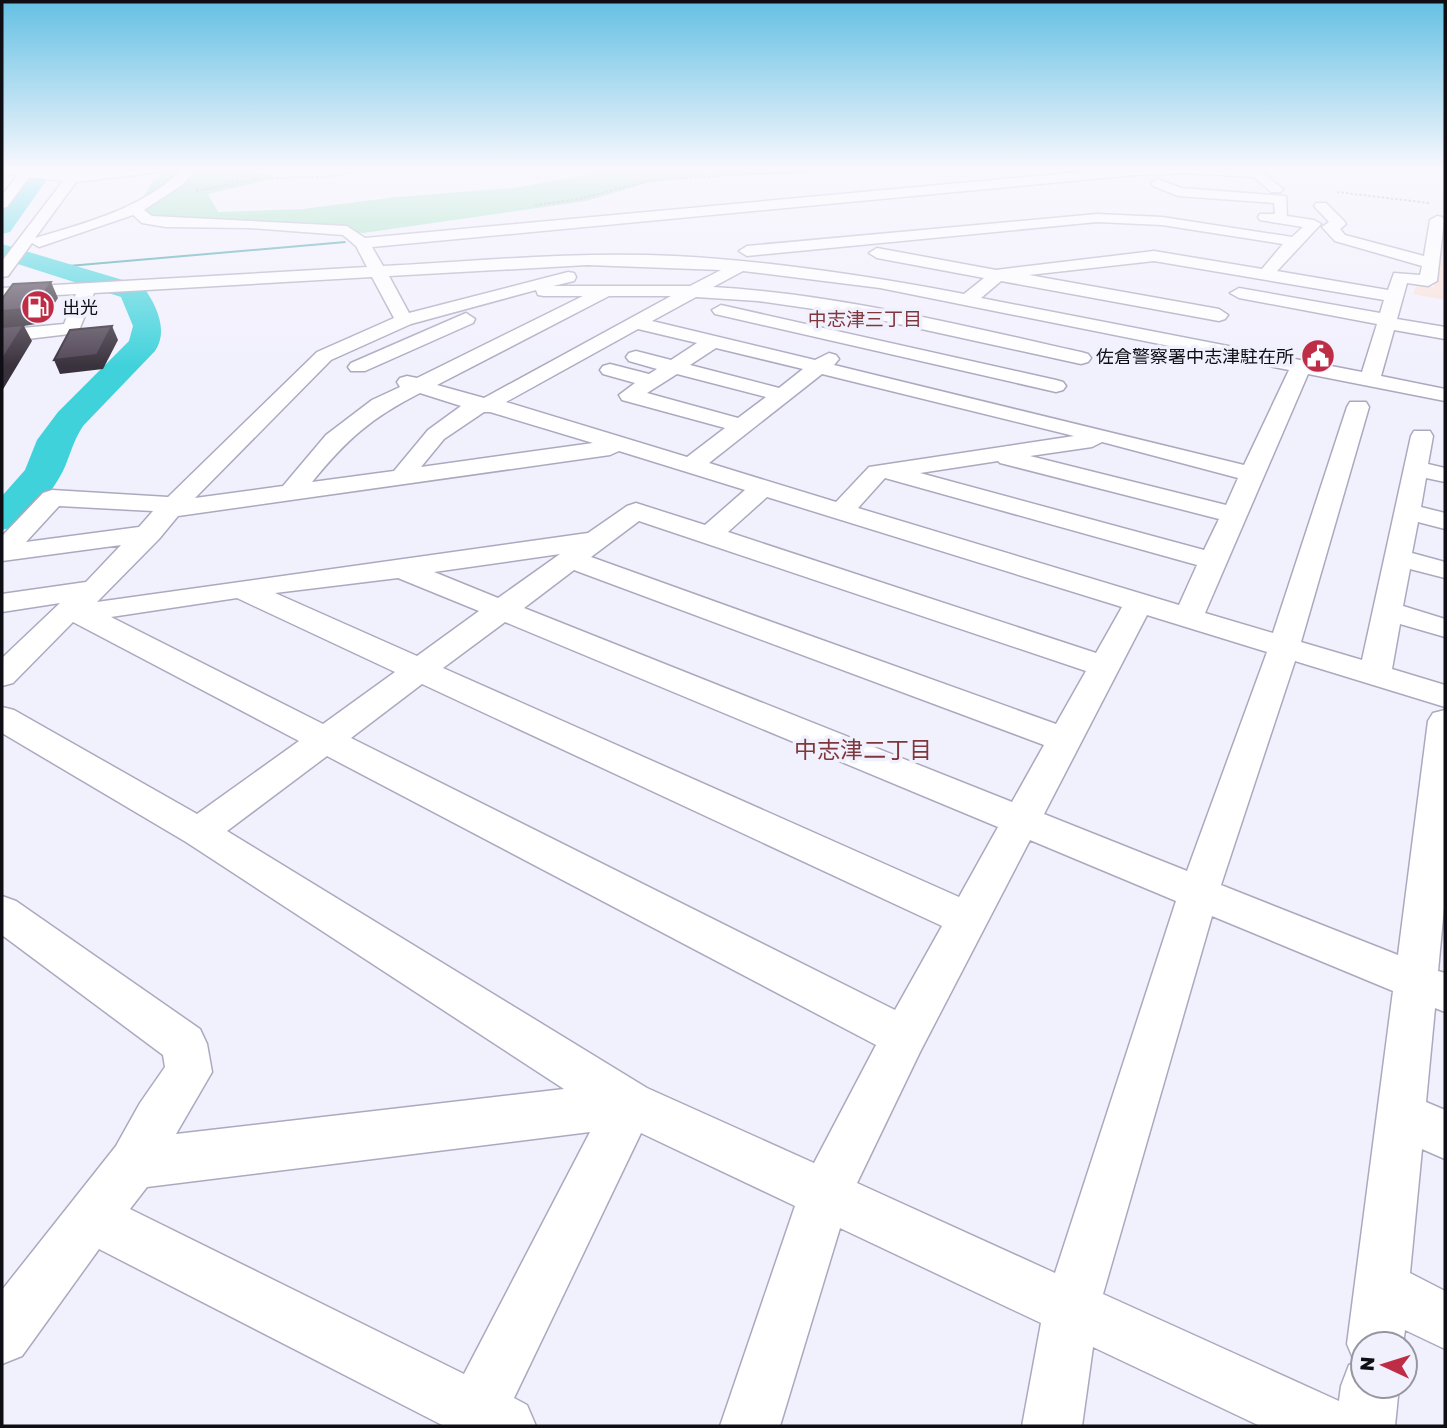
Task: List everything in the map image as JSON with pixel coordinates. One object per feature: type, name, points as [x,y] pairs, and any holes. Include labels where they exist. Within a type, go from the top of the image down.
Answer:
[{"type":"street","points":[[12,259],[31,234]]},
{"type":"street","points":[[39,242],[63,234]]},
{"type":"street","points":[[350,234],[362,243],[404,320]]},
{"type":"street","points":[[362,243],[459,234]]},
{"type":"street","points":[[599,234],[603,239]]},
{"type":"street","points":[[686,262],[716,253],[937,234]]},
{"type":"street","points":[[1114,234],[1154,256]]},
{"type":"street","points":[[1243,234],[1297,242]]},
{"type":"street","points":[[1266,275],[1270,255],[1309,234]]},
{"type":"street","points":[[1334,234],[1340,238],[1431,263]]},
{"type":"street","points":[[1370,379],[1387,321],[1399,296],[1400,277],[1428,281],[1433,234]]},
{"type":"street","points":[[819,245],[915,258],[1219,315]]},
{"type":"street","points":[[915,258],[970,253]]},
{"type":"street","points":[[968,300],[999,274],[1154,256],[1399,296]]},
{"type":"street","points":[[2,676],[14,654],[81,606],[172,507],[324,356],[404,320],[606,269],[616,261]]},
{"type":"street","points":[[2,293],[616,261],[740,265],[840,277],[921,291],[1445,395]]},
{"type":"street","points":[[403,476],[413,458],[433,435],[740,265]]},
{"type":"street","points":[[1076,265],[1142,276]]},
{"type":"street","points":[[2,335],[71,329],[87,288]]},
{"type":"street","points":[[292,491],[334,440],[355,422],[418,386],[607,290]]},
{"type":"street","points":[[358,368],[480,313],[515,291],[607,290],[685,296],[791,299],[886,316],[1081,358]]},
{"type":"street","points":[[689,467],[921,291]]},
{"type":"street","points":[[1198,346],[1219,315],[1228,291],[1445,333]]},
{"type":"street","points":[[685,296],[854,340],[1056,386]]},
{"type":"street","points":[[636,323],[1112,438],[1253,475]]},
{"type":"street","points":[[1029,418],[1106,327]]},
{"type":"street","points":[[713,341],[630,396],[742,426]]},
{"type":"street","points":[[324,356],[1445,696]]},
{"type":"street","points":[[636,357],[782,395]]},
{"type":"street","points":[[1188,617],[1301,366]]},
{"type":"street","points":[[610,370],[652,381]]},
{"type":"street","points":[[1052,1426],[1071,1308],[1199,892],[1284,647],[1358,407]]},
{"type":"street","points":[[1375,674],[1422,436]]},
{"type":"street","points":[[841,512],[878,472],[1112,438]]},
{"type":"street","points":[[2,552],[52,498],[172,507],[623,447]]},
{"type":"street","points":[[992,454],[1233,515]]},
{"type":"street","points":[[1416,468],[1445,475]]},
{"type":"street","points":[[886,471],[1212,561]]},
{"type":"street","points":[[709,535],[763,488]]},
{"type":"street","points":[[199,832],[636,511],[1105,666]]},
{"type":"street","points":[[1407,511],[1445,520]]},
{"type":"street","points":[[2,552],[150,533]]},
{"type":"street","points":[[2,603],[81,606],[584,550],[1066,740]]},
{"type":"street","points":[[1398,558],[1445,570]]},
{"type":"street","points":[[401,569],[1430,987]]},
{"type":"street","points":[[242,589],[969,920]]},
{"type":"street","points":[[750,1426],[825,1194],[904,1037],[1139,603]]},
{"type":"street","points":[[81,606],[324,740],[904,1037]]},
{"type":"street","points":[[1387,611],[1445,628]]},
{"type":"street","points":[[2,718],[199,832],[630,1104],[1325,1426]]},
{"type":"street","points":[[1376,1330],[1400,1114],[1430,987],[1445,721]]},
{"type":"street","points":[[2,913],[184,1044],[189,1072],[157,1120],[134,1164],[90,1217],[2,1336]]},
{"type":"street","points":[[134,1164],[630,1104]]},
{"type":"street","points":[[90,1217],[492,1418],[630,1104]]},
{"type":"street","points":[[1400,1114],[1445,1135]]},
{"type":"street","points":[[1381,1287],[1445,1321]]},
{"type":"street","points":[[1366,1426],[1369,1400]]},
{"type":"shaded area","points":[[1443,234],[1445,234],[1445,300],[1413,294],[1417,284],[1434,287]]},
{"type":"building","points":[[51,282],[35,308],[2,311],[2,299],[13,284]]},
{"type":"building","points":[[24,325],[2,360],[2,327]]},
{"type":"building","points":[[112,326],[97,355],[54,360],[70,330]]},
{"type":"waterway","points":[[57,267],[345,242]]},
{"type":"waterway","points":[[2,251],[133,292],[148,326],[144,344],[70,419],[55,440],[44,470],[33,487],[2,518]]},
{"type":"place","name":"出光","points":[[38,307]]},
{"type":"place","name":"佐倉警察署中志津駐在所","points":[[1318,356]]},
{"type":"district","name":"中志津三丁目","points":[[865,318]]},
{"type":"district","name":"中志津二丁目","points":[[863,749]]}]
